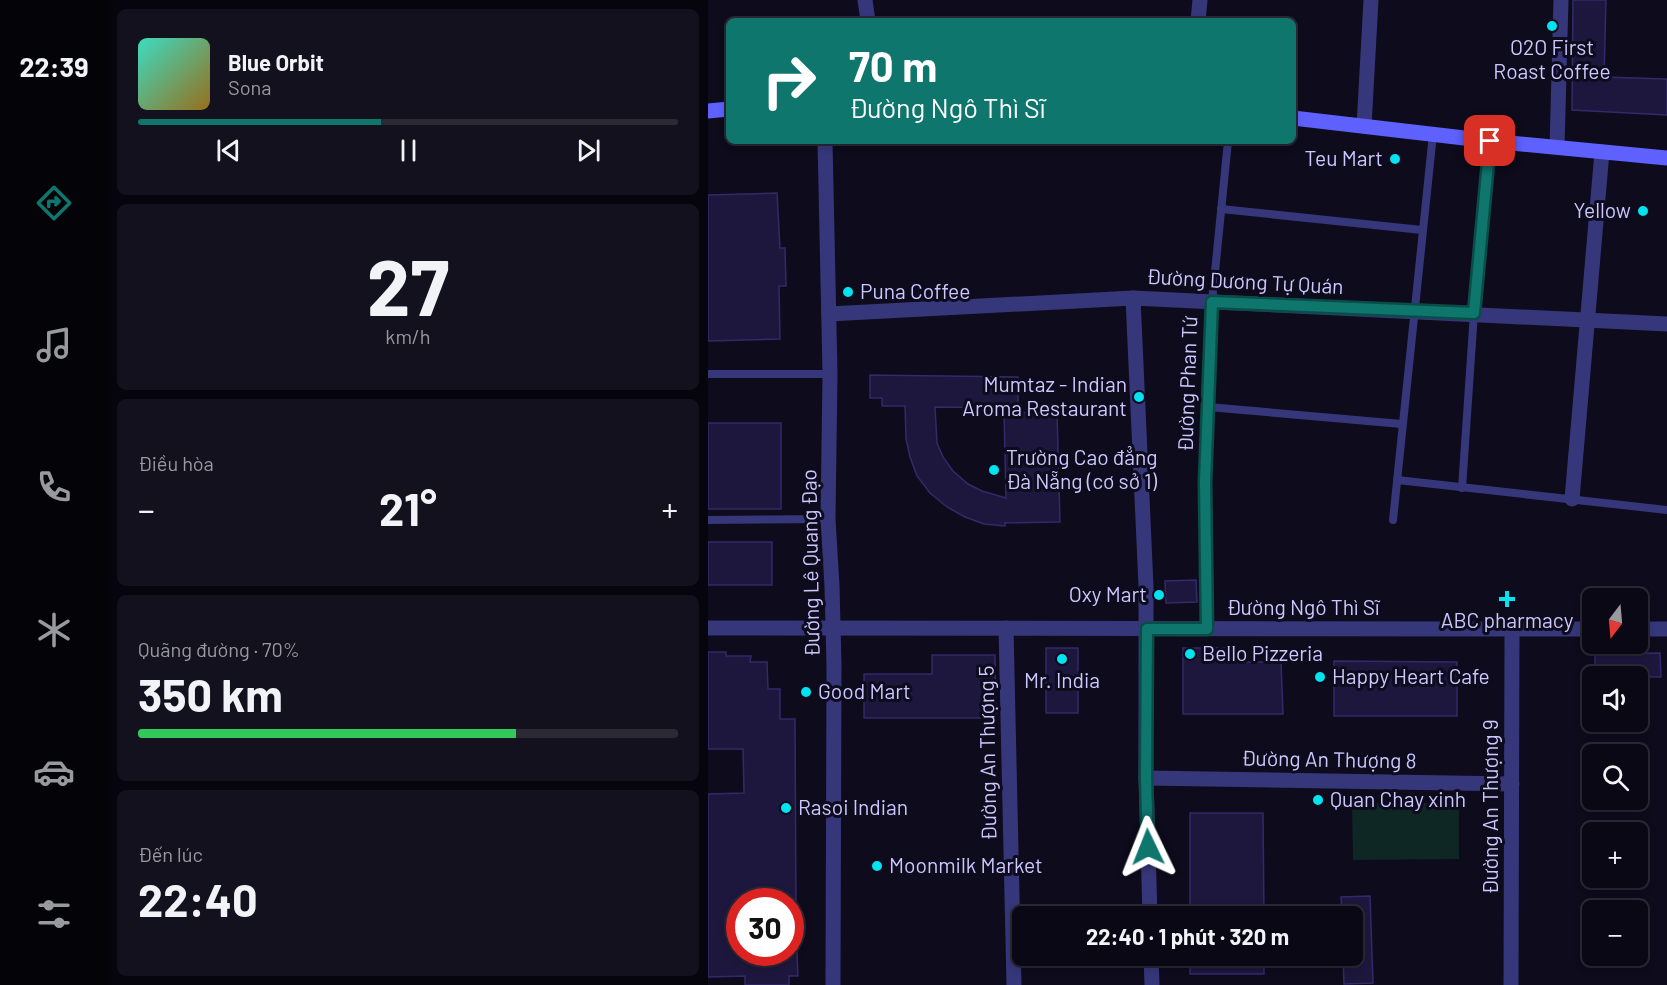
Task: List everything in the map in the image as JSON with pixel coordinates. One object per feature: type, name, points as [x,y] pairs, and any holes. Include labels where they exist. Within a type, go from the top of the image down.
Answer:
[{"type":"street","points":[[865,0],[868,18]]},
{"type":"street","points":[[1198,18],[1200,0]]},
{"type":"street","points":[[1364,126],[1371,0]]},
{"type":"street","points":[[1557,147],[1561,0]]},
{"type":"street","points":[[708,111],[726,109]]},
{"type":"street","points":[[1296,118],[1490,141],[1667,158]]},
{"type":"street","name":"Đường Lê Quang Đạo","points":[[825,144],[830,374],[828,519],[834,628],[833,985]]},
{"type":"street","points":[[1572,498],[1602,152]]},
{"type":"street","points":[[1133,298],[1147,629],[1146,778],[1150,906]]},
{"type":"street","name":"Đường Dương Tự Quán","points":[[829,314],[1133,298],[1667,324]]},
{"type":"street","name":"Đường Ngô Thì Sĩ","points":[[708,628],[1582,629]]},
{"type":"street","name":"Đường An Thượng 5","points":[[1006,628],[1014,985]]},
{"type":"street","name":"Đường An Thượng 9","points":[[1511,985],[1512,629]]},
{"type":"street","points":[[1648,629],[1667,629]]},
{"type":"street","name":"Đường An Thượng 8","points":[[1146,778],[1512,784]]},
{"type":"street","points":[[1151,966],[1152,985]]},
{"type":"lane","points":[[1393,520],[1433,134]]},
{"type":"lane","points":[[1462,488],[1474,313],[1490,141]]},
{"type":"lane","name":"Đường Phan Tứ","points":[[1207,629],[1205,482],[1212,302],[1228,144]]},
{"type":"lane","points":[[1221,209],[1422,230]]},
{"type":"lane","points":[[708,374],[830,374]]},
{"type":"lane","points":[[1208,406],[1402,424]]},
{"type":"lane","points":[[1397,480],[1667,510]]},
{"type":"lane","points":[[708,520],[828,519]]},
{"type":"green space","points":[[1352,803],[1459,803],[1459,859],[1353,860]]},
{"type":"building","points":[[1573,0],[1606,0],[1604,77],[1667,79],[1667,115],[1572,110]]},
{"type":"building","points":[[777,193],[780,248],[785,248],[786,286],[779,286],[780,339],[708,341],[708,195]]},
{"type":"building","points":[[870,375],[1018,377],[1018,408],[935,407],[937,443],[953,471],[968,484],[1006,498],[1004,413],[1057,412],[1060,522],[1005,523],[1005,526],[984,524],[947,507],[930,493],[917,476],[906,439],[905,406],[882,406],[882,398],[870,398]]},
{"type":"building","points":[[708,423],[781,423],[781,509],[708,509]]},
{"type":"building","points":[[708,542],[772,542],[772,585],[708,585]]},
{"type":"building","points":[[1196,580],[1197,602],[1166,603],[1165,581]]},
{"type":"building","points":[[1046,648],[1078,648],[1078,713],[1046,713]]},
{"type":"building","points":[[1183,648],[1235,648],[1235,662],[1281,662],[1283,714],[1183,714]]},
{"type":"building","points":[[708,652],[726,652],[726,656],[751,656],[750,662],[767,662],[768,689],[780,689],[780,719],[795,719],[796,888],[726,888],[726,966],[798,966],[798,976],[789,976],[789,985],[745,985],[745,976],[708,977],[708,794],[744,793],[743,749],[708,749]]},
{"type":"building","points":[[1660,653],[1661,677],[1648,677],[1648,666],[1595,666],[1595,654]]},
{"type":"building","points":[[932,655],[995,655],[996,718],[864,718],[864,674],[932,674]]},
{"type":"building","points":[[1334,661],[1457,662],[1457,716],[1334,716]]},
{"type":"building","points":[[1190,813],[1263,813],[1264,906],[1190,906]]},
{"type":"building","points":[[1370,896],[1373,983],[1344,984],[1343,966],[1363,966],[1363,906],[1341,906],[1341,897]]},
{"type":"building","points":[[1190,966],[1264,966],[1264,974],[1190,974]]},
{"type":"place","name":"O2O First Roast Coffee","points":[[1552,26]]},
{"type":"place","name":"Teu Mart","points":[[1395,159]]},
{"type":"place","name":"Yellow","points":[[1643,211]]},
{"type":"place","name":"Puna Coffee","points":[[848,292]]},
{"type":"place","name":"Mumtaz - Indian Aroma Restaurant","points":[[1139,397]]},
{"type":"place","name":"Trường Cao đẳng Đà Nẵng (cơ sở 1)","points":[[994,470]]},
{"type":"place","name":"Oxy Mart","points":[[1159,595]]},
{"type":"place","name":"ABC pharmacy","points":[[1507,599]]},
{"type":"place","name":"Bello Pizzeria","points":[[1190,654]]},
{"type":"place","name":"Mr. India","points":[[1062,659]]},
{"type":"place","name":"Happy Heart Cafe","points":[[1320,677]]},
{"type":"place","name":"Good Mart","points":[[806,692]]},
{"type":"place","name":"Quan Chay xinh","points":[[1318,800]]},
{"type":"place","name":"Rasoi Indian","points":[[786,808]]},
{"type":"place","name":"Moonmilk Market","points":[[877,866]]},
{"type":"route","points":[[1148,847],[1147,629],[1207,629],[1205,482],[1212,302],[1474,313],[1490,141]]}]
